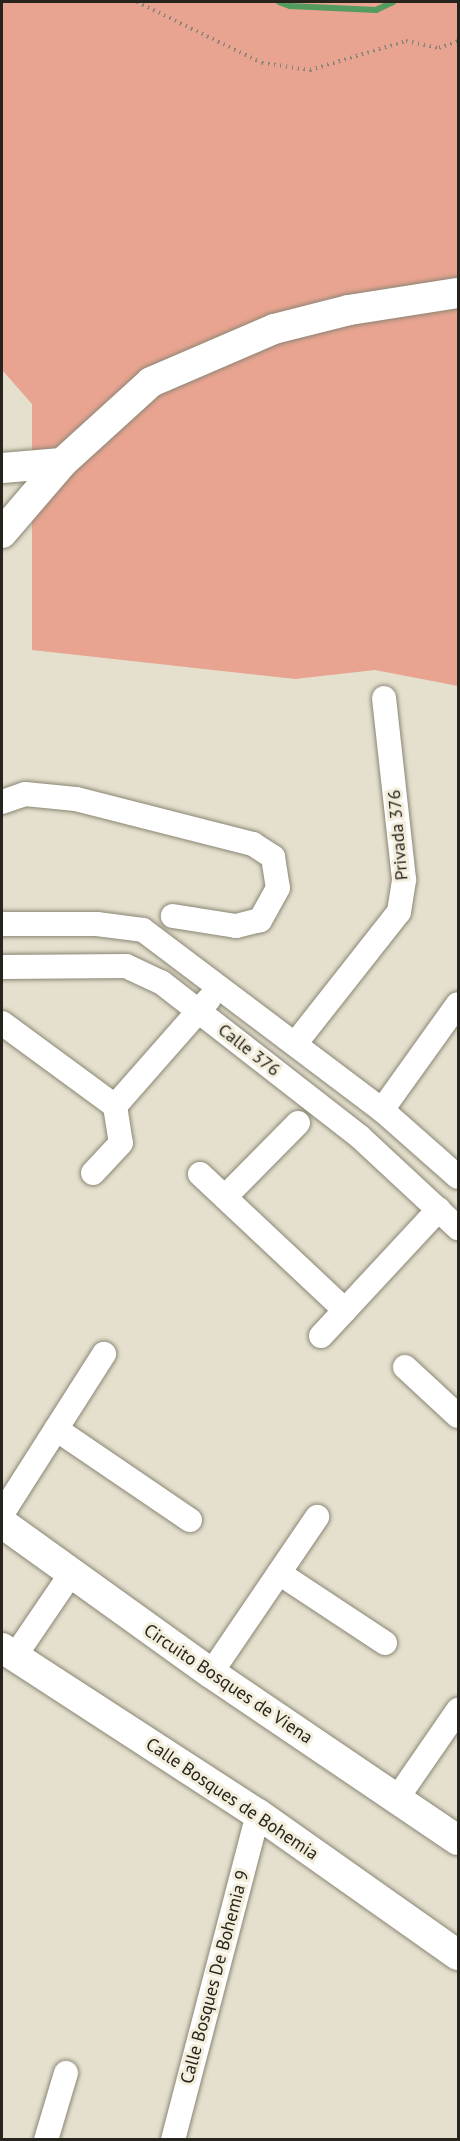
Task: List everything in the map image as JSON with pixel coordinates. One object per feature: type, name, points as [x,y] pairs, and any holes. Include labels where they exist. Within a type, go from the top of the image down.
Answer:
[{"type":"main road","points":[[2,533],[62,462],[151,382],[212,353],[274,329],[338,313],[459,293]]},
{"type":"main road","points":[[2,468],[62,462]]},
{"type":"main road","name":"Circuito Bosques de Viena","points":[[2,1523],[70,1575],[211,1673],[459,1840]]},
{"type":"main road","name":"Calle Bosques de Bohemia","points":[[8,1652],[258,1814],[459,1955]]},
{"type":"street","name":"Privada 376","points":[[295,1044],[399,912],[404,879],[384,698]]},
{"type":"street","points":[[2,802],[25,794],[76,799],[253,844],[273,856],[278,888],[260,920],[236,926],[173,916]]},
{"type":"street","name":"Calle 376","points":[[2,924],[97,924],[143,930],[382,1110],[458,1175]]},
{"type":"street","name":"Calle 376","points":[[2,967],[126,966],[161,982],[360,1137],[459,1228]]},
{"type":"street","points":[[115,1106],[220,986]]},
{"type":"street","points":[[382,1110],[459,1004]]},
{"type":"street","points":[[2,1023],[115,1106],[121,1143],[93,1173]]},
{"type":"street","points":[[225,1197],[298,1123]]},
{"type":"street","points":[[200,1174],[345,1310]]},
{"type":"street","points":[[321,1336],[439,1209]]},
{"type":"street","points":[[2,1514],[104,1354]]},
{"type":"street","points":[[405,1366],[456,1408]]},
{"type":"street","points":[[56,1429],[190,1520]]},
{"type":"street","points":[[211,1673],[317,1517]]},
{"type":"street","points":[[279,1573],[385,1642]]},
{"type":"street","points":[[8,1652],[70,1575]]},
{"type":"street","points":[[398,1797],[459,1710]]},
{"type":"street","name":"Calle Bosques De Bohemia 9","points":[[172,2139],[258,1814]]},
{"type":"street","points":[[46,2139],[66,2073]]},
{"type":"path","points":[[137,2],[262,63],[310,70],[406,41],[439,48],[459,40]]},
{"type":"shaded area","points":[[2,2],[458,2],[458,686],[375,670],[295,679],[32,650],[32,404],[2,370]]},
{"type":"waterway","points":[[279,2],[290,6],[376,10],[393,2]]}]
